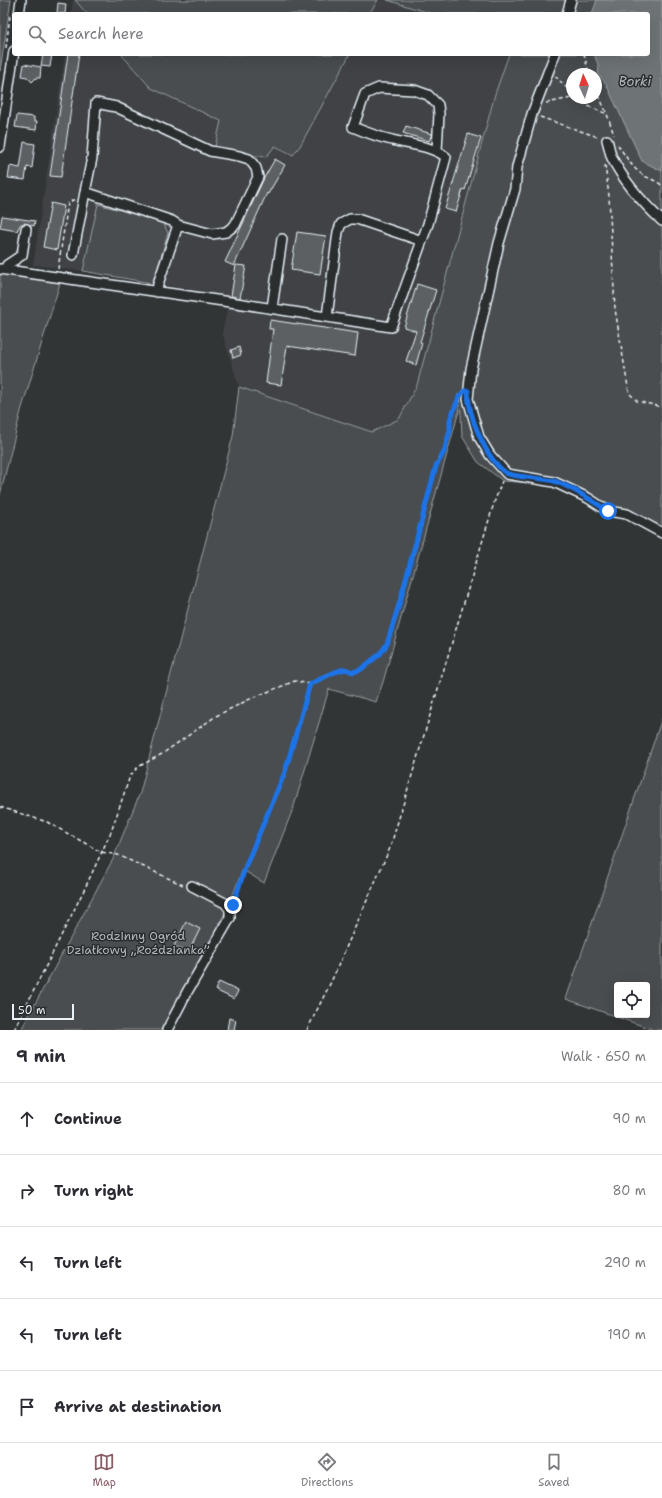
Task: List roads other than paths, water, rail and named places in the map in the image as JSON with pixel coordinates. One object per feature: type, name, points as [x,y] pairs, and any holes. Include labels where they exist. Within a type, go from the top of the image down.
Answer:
[{"type":"street","points":[[15,12],[21,0]]},
{"type":"street","points":[[568,12],[571,0]]},
{"type":"street","points":[[0,147],[4,93],[10,51]]},
{"type":"street","points":[[554,56],[541,90],[517,167],[515,189],[499,243],[471,369],[468,399],[479,437],[490,455],[507,474],[554,482],[588,498],[608,511],[627,514],[662,533]]},
{"type":"street","points":[[2,270],[272,308],[391,327],[428,224],[446,157],[437,150],[393,141],[352,127],[365,94],[379,88],[414,90],[428,95],[438,105],[437,150]]},
{"type":"street","points":[[73,255],[84,192],[92,158],[96,104],[116,107],[210,151],[249,159],[256,168],[258,177],[235,225],[226,232],[212,234],[178,225],[172,221],[84,192]]},
{"type":"street","points":[[610,138],[612,157],[632,189],[662,221]]},
{"type":"street","points":[[327,317],[338,232],[341,224],[350,219],[357,219],[422,241]]},
{"type":"street","points":[[157,292],[158,284],[178,225]]},
{"type":"street","points":[[2,270],[22,255],[26,229]]},
{"type":"street","points":[[272,308],[282,239]]},
{"type":"street","points":[[167,1030],[186,992],[230,918],[230,908],[225,903],[192,886]]},
{"type":"water","name":"Borki","points":[[597,0],[662,0],[662,171],[642,161],[606,84],[602,79],[602,68],[599,68],[595,56],[650,56],[650,12],[593,12]]},
{"type":"park label","name":"Rodzinny Ogród Działkowy „Roździanka”","points":[[138,943]]}]
